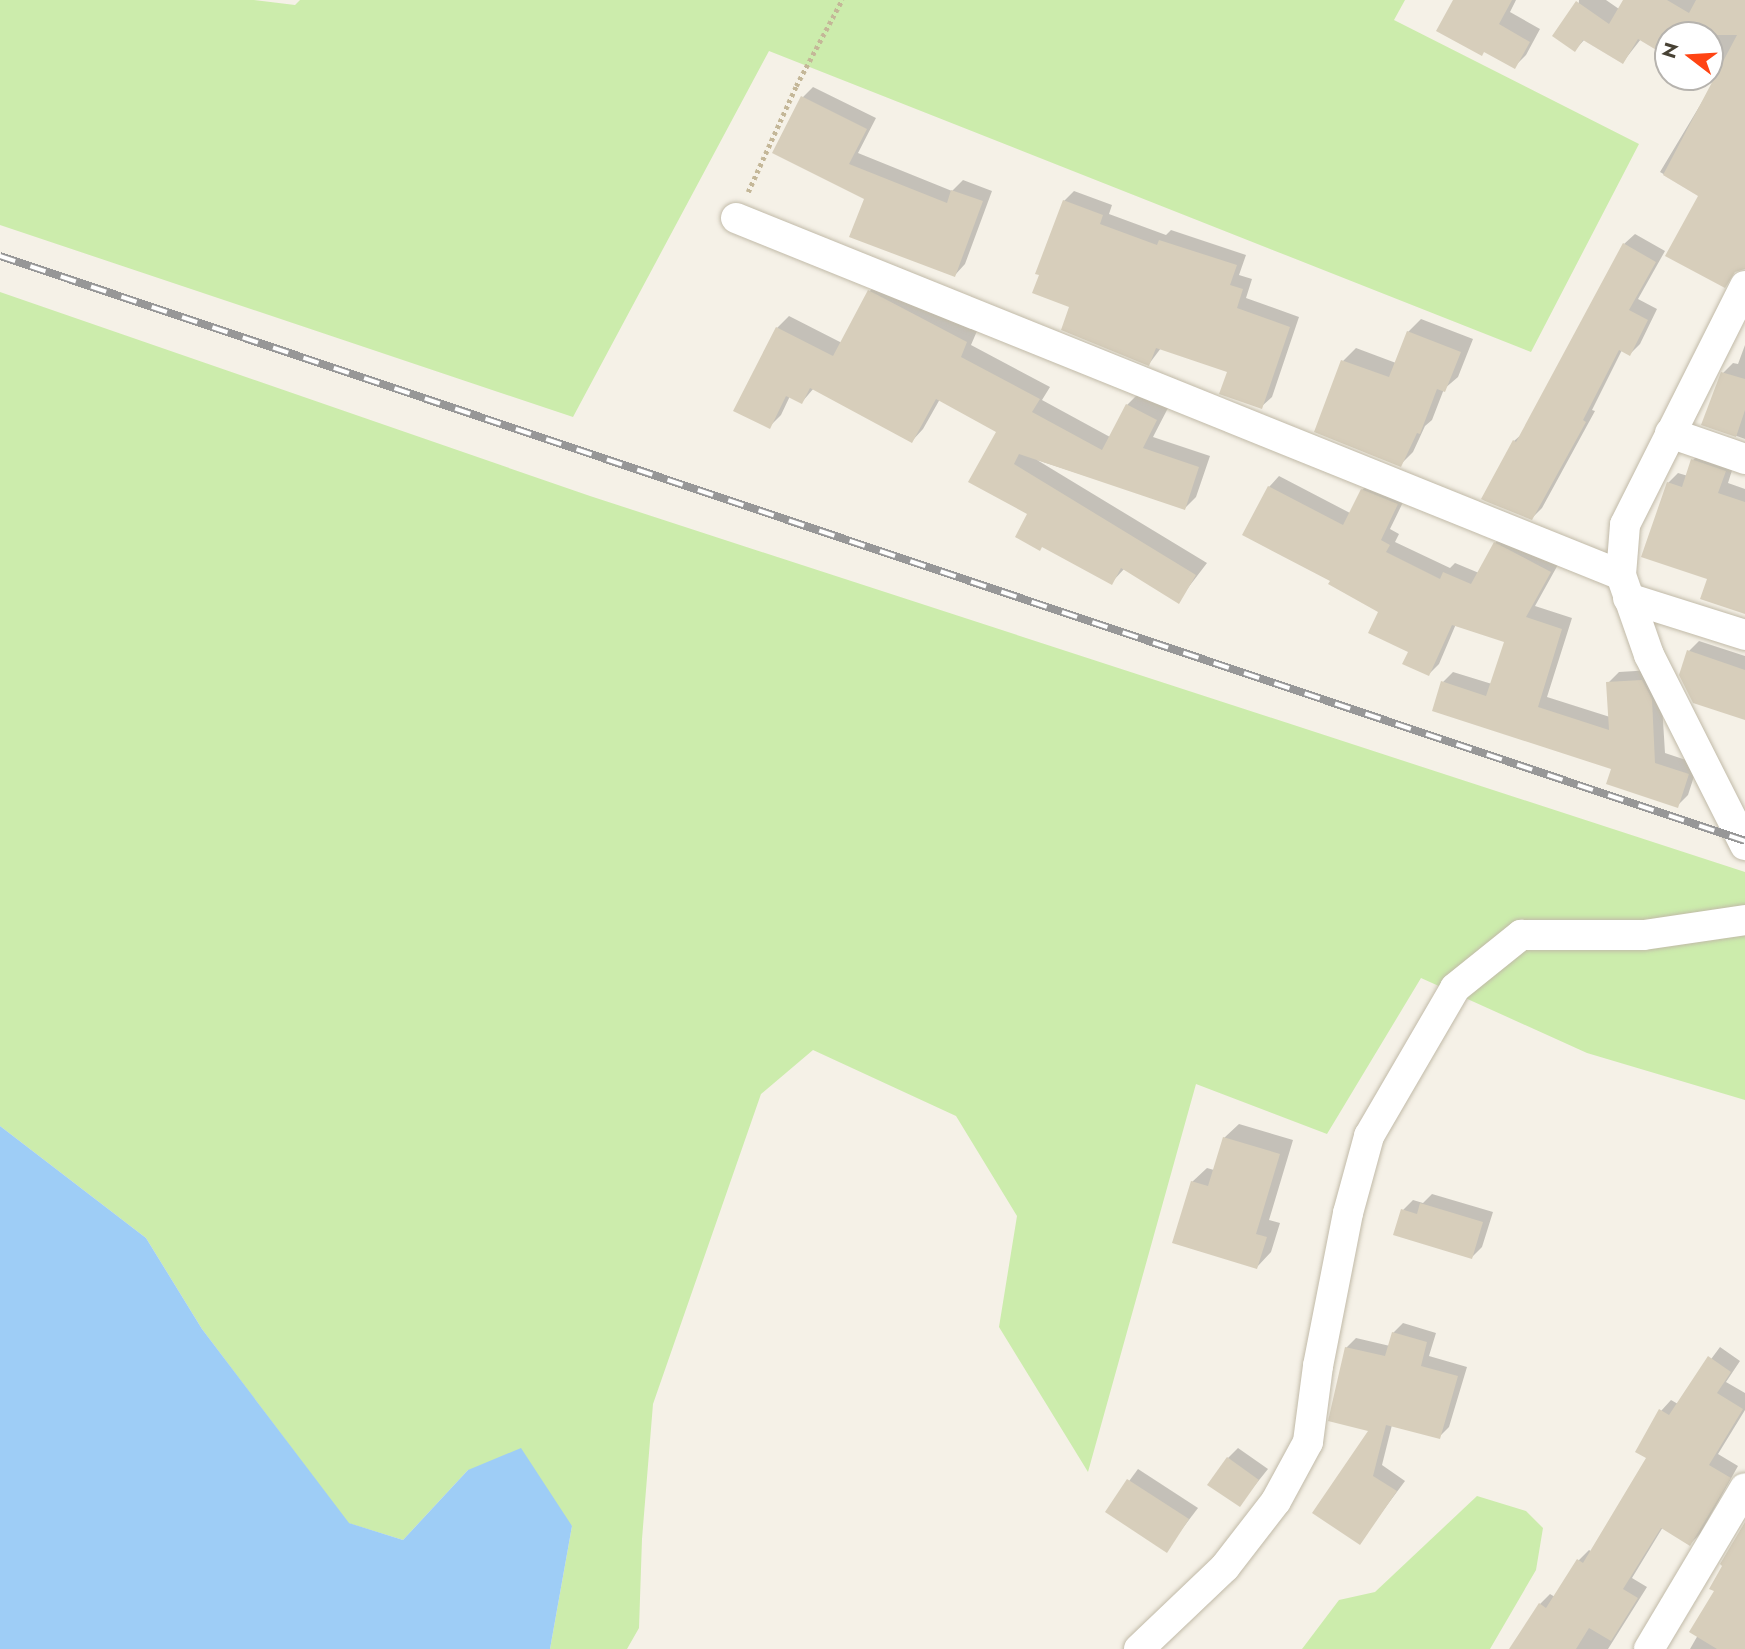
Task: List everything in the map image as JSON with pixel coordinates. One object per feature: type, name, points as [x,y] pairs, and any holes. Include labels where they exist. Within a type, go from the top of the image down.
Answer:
[{"type":"street","points":[[736,218],[1745,635]]},
{"type":"street","points":[[1744,290],[1625,525],[1625,586],[1649,654],[1745,845]]},
{"type":"street","points":[[1670,433],[1745,459]]},
{"type":"street","points":[[1139,1649],[1225,1567],[1276,1501],[1308,1442],[1318,1366],[1348,1213],[1369,1136],[1455,988],[1521,935],[1644,935],[1745,920]]},
{"type":"street","points":[[1649,1649],[1745,1488]]},
{"type":"path","points":[[736,218],[796,86],[842,0]]},
{"type":"green space","points":[[0,0],[254,0],[295,5],[300,0],[1405,0],[1394,20],[1639,144],[1531,352],[769,51],[573,417],[0,225]]},
{"type":"green space","points":[[0,292],[590,496],[1745,872],[1745,1100],[1587,1053],[1421,978],[1327,1134],[1196,1084],[1088,1472],[999,1327],[1017,1216],[956,1116],[813,1050],[761,1094],[653,1404],[642,1539],[639,1628],[627,1649],[550,1649],[572,1526],[468,1470],[403,1540],[348,1523],[202,1329],[146,1238],[0,1126]]},
{"type":"green space","points":[[1477,1496],[1526,1511],[1543,1528],[1536,1570],[1490,1649],[1302,1649],[1339,1600],[1375,1592]]},
{"type":"water","points":[[0,1126],[146,1238],[202,1329],[349,1523],[403,1540],[468,1470],[521,1448],[572,1526],[550,1649],[0,1649]]},
{"type":"building","points":[[1453,0],[1512,0],[1499,24],[1530,42],[1515,69],[1484,52],[1482,56],[1436,31]]},
{"type":"building","points":[[1623,0],[1667,0],[1689,13],[1696,0],[1745,0],[1745,269],[1735,272],[1725,288],[1665,256],[1698,196],[1663,175],[1707,91],[1724,91],[1724,60],[1737,35],[1724,35],[1724,21],[1654,21],[1654,49],[1638,39],[1623,64],[1583,40],[1575,52],[1552,36],[1576,1],[1609,24]]},
{"type":"building","points":[[801,96],[867,129],[849,164],[947,203],[951,190],[983,201],[955,277],[849,237],[864,199],[772,153]]},
{"type":"building","points":[[1063,200],[1103,215],[1100,224],[1157,245],[1159,240],[1237,265],[1230,285],[1243,289],[1237,308],[1290,327],[1262,409],[1219,394],[1227,372],[1156,348],[1149,366],[1061,330],[1069,307],[1032,293],[1039,275],[1035,274]]},
{"type":"building","points":[[1623,243],[1656,262],[1629,310],[1648,320],[1630,356],[1619,350],[1583,420],[1586,422],[1532,520],[1481,499],[1513,440],[1516,442]]},
{"type":"building","points":[[868,290],[967,342],[961,357],[1040,399],[1032,412],[1102,450],[1126,404],[1157,420],[1143,448],[1199,467],[1185,510],[1019,454],[1014,464],[1196,575],[1179,604],[1121,568],[1112,585],[1042,547],[1040,551],[1015,537],[1027,514],[968,482],[996,432],[936,399],[912,443],[810,388],[802,404],[786,396],[770,429],[733,411],[776,327],[833,356]]},
{"type":"building","points":[[1407,331],[1461,352],[1445,392],[1437,389],[1420,434],[1417,433],[1401,467],[1314,432],[1341,360],[1389,377]]},
{"type":"building","points":[[1721,372],[1745,379],[1745,410],[1736,437],[1701,425]]},
{"type":"building","points":[[1691,459],[1726,471],[1718,493],[1745,502],[1745,614],[1700,599],[1707,579],[1641,557],[1667,482],[1682,487]]},
{"type":"building","points":[[1268,486],[1343,525],[1361,489],[1398,504],[1381,540],[1390,545],[1386,552],[1440,579],[1443,572],[1471,584],[1494,542],[1551,572],[1526,617],[1562,629],[1538,707],[1609,730],[1606,682],[1642,680],[1652,699],[1655,763],[1689,774],[1678,808],[1606,784],[1611,769],[1432,711],[1441,681],[1486,696],[1504,642],[1452,625],[1429,676],[1402,664],[1408,652],[1368,633],[1378,612],[1328,584],[1330,581],[1242,535]]},
{"type":"building","points":[[1687,650],[1745,670],[1745,720],[1693,703],[1679,675]]},
{"type":"building","points":[[1223,1137],[1280,1154],[1256,1234],[1267,1237],[1257,1269],[1172,1243],[1191,1181],[1208,1186]]},
{"type":"building","points":[[1420,1203],[1483,1222],[1472,1259],[1393,1235],[1401,1209],[1417,1214]]},
{"type":"building","points":[[1392,1332],[1427,1342],[1421,1366],[1458,1376],[1440,1439],[1386,1425],[1373,1476],[1397,1491],[1360,1545],[1312,1513],[1368,1431],[1328,1421],[1345,1347],[1385,1356]]},
{"type":"building","points":[[1708,1356],[1731,1372],[1717,1393],[1743,1409],[1709,1465],[1731,1478],[1690,1546],[1661,1528],[1623,1589],[1638,1598],[1611,1641],[1589,1628],[1576,1649],[1509,1649],[1539,1603],[1546,1608],[1577,1559],[1583,1563],[1646,1458],[1635,1452],[1659,1409],[1669,1415]]},
{"type":"building","points":[[1227,1457],[1259,1480],[1240,1507],[1207,1485]]},
{"type":"building","points":[[1127,1479],[1189,1519],[1167,1553],[1105,1512]]},
{"type":"building","points":[[1745,1522],[1745,1649],[1717,1649],[1689,1632],[1714,1591],[1709,1589],[1722,1566],[1720,1564]]},
{"type":"railway","points":[[0,256],[1745,841]]}]
